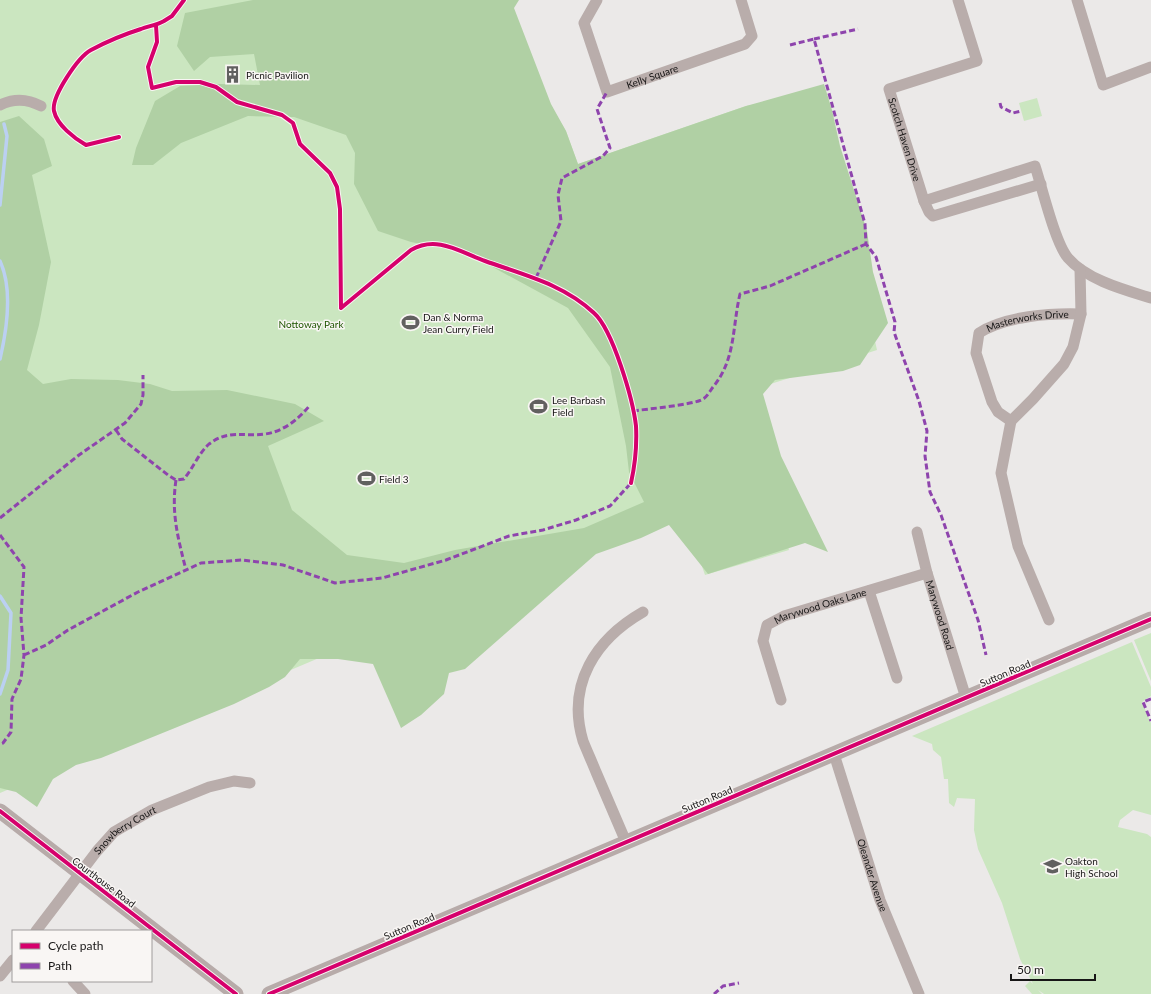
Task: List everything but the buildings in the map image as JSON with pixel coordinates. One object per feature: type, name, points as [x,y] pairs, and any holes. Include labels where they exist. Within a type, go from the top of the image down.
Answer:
[{"type":"street","name":"Kelly Square","points":[[597,0],[584,23],[607,92],[745,44],[752,36],[740,0]]},
{"type":"street","name":"Scotch Haven Drive","points":[[958,0],[977,61],[889,89],[924,201],[929,212],[934,216],[1041,184]]},
{"type":"street","points":[[1077,0],[1103,85],[1151,67]]},
{"type":"street","points":[[0,104],[26,100],[41,106]]},
{"type":"street","points":[[924,201],[1034,166],[1058,238],[1068,258],[1080,269],[1110,285],[1151,298]]},
{"type":"street","name":"Masterworks Drive","points":[[1080,269],[1081,314],[1073,347],[1064,364],[1012,421],[998,412],[992,402],[976,353],[979,333],[988,327],[1002,323],[1060,314],[1081,314]]},
{"type":"street","points":[[1012,421],[1001,473],[1018,546],[1049,620]]},
{"type":"street","name":"Marywood Road","points":[[917,532],[927,573],[966,698]]},
{"type":"street","name":"Marywood Oaks Lane","points":[[781,700],[763,641],[768,625],[784,616],[927,573]]},
{"type":"street","points":[[869,591],[897,678]]},
{"type":"street","points":[[626,842],[583,740],[579,718],[580,689],[593,656],[604,641],[627,621],[643,612]]},
{"type":"street","name":"Sutton Road","points":[[269,994],[1151,619]]},
{"type":"street","name":"Oleander Avenue","points":[[834,754],[880,900],[918,994]]},
{"type":"street","name":"Snowberry Court","points":[[37,930],[81,875],[97,851],[114,832],[152,810],[209,787],[234,781],[250,783]]},
{"type":"street","name":"Courthouse Road","points":[[0,811],[236,994]]},
{"type":"street","points":[[0,976],[12,961]]},
{"type":"street","points":[[74,982],[85,994]]},
{"type":"green space","name":"Nottoway Park","points":[[0,0],[518,0],[513,8],[550,104],[566,131],[578,164],[746,106],[820,92],[877,350],[742,393],[789,550],[705,575],[681,505],[0,793]]},
{"type":"green space","name":"Nottoway Park","points":[[253,0],[519,0],[514,8],[551,104],[566,131],[578,164],[746,106],[824,84],[832,110],[840,146],[867,231],[873,272],[888,323],[860,365],[843,371],[775,380],[763,394],[781,456],[828,552],[805,543],[708,574],[669,525],[641,538],[596,554],[465,669],[449,673],[444,694],[421,715],[401,728],[373,664],[338,659],[300,659],[285,677],[269,687],[234,704],[101,758],[76,765],[53,779],[37,807],[16,792],[0,788],[0,122],[19,116],[44,139],[52,166],[32,175],[51,262],[39,325],[27,370],[43,384],[71,379],[118,380],[150,384],[172,391],[227,390],[295,404],[324,421],[268,446],[292,510],[347,555],[404,563],[455,550],[584,528],[644,502],[629,472],[626,446],[610,367],[568,308],[467,253],[411,242],[378,231],[354,184],[355,153],[346,135],[294,117],[248,116],[181,143],[153,165],[132,165],[136,148],[155,101],[180,86],[220,84],[260,85],[254,54],[210,57],[194,71],[177,46],[185,13]]},
{"type":"green space","points":[[1037,98],[1042,116],[1024,121],[1019,103]]},
{"type":"green space","points":[[1151,633],[1151,681],[1134,640]]},
{"type":"green space","name":"Oakton High School","points":[[1132,642],[1151,687],[1151,696],[1142,702],[1151,723],[1151,815],[1133,810],[1120,820],[1118,827],[1147,834],[1151,837],[1151,994],[1044,994],[1038,990],[1042,994],[1032,994],[1025,986],[1030,981],[1033,984],[1020,959],[1002,903],[978,849],[974,830],[975,799],[957,798],[954,807],[949,803],[948,779],[944,779],[941,757],[933,750],[932,744],[912,736]]},
{"type":"waterway","points":[[0,205],[7,136],[4,124]]},
{"type":"waterway","points":[[0,261],[4,272],[8,296],[7,322],[0,359]]},
{"type":"waterway","points":[[0,596],[11,613],[8,670],[0,694]]},
{"type":"marked path","points":[[814,39],[858,29]]},
{"type":"marked path","points":[[790,45],[814,39],[865,224],[866,244],[876,257],[895,322],[894,332],[919,401],[927,431],[925,456],[930,492],[941,515],[978,620],[986,655]]},
{"type":"marked path","points":[[536,278],[561,221],[558,195],[562,178],[603,156],[610,148],[597,109],[607,92]]},
{"type":"marked path","points":[[1000,103],[1001,107],[1013,113],[1021,111]]},
{"type":"marked path","points":[[633,411],[690,403],[706,397],[720,376],[730,354],[740,294],[770,286],[866,244]]},
{"type":"marked path","points":[[0,518],[79,455],[125,423],[141,404],[143,395],[143,375]]},
{"type":"marked path","points":[[116,430],[122,439],[168,475],[176,480],[184,479],[205,448],[216,439],[236,434],[257,435],[272,433],[290,424],[310,405]]},
{"type":"marked path","points":[[176,480],[174,503],[176,525],[186,570]]},
{"type":"marked path","points":[[24,655],[46,645],[68,630],[138,592],[201,563],[242,560],[283,565],[335,583],[382,578],[446,560],[509,536],[543,530],[576,520],[610,506],[631,483]]},
{"type":"marked path","points":[[0,535],[24,567],[21,618],[24,655],[21,679],[12,699],[11,732],[3,743],[0,744]]},
{"type":"marked path","points":[[1151,699],[1143,702],[1151,721]]},
{"type":"marked path","points":[[714,994],[723,986],[739,983]]},
{"type":"cycle path","points":[[119,137],[86,145],[71,135],[62,126],[54,111],[54,105],[61,87],[79,61],[91,50],[135,31],[159,24],[172,16],[184,0]]},
{"type":"cycle path","points":[[156,25],[157,42],[148,67],[152,88],[176,82],[200,82],[216,87],[237,102],[282,115],[293,123],[300,144],[330,173],[337,187],[340,209],[341,308]]},
{"type":"cycle path","points":[[341,308],[411,250],[430,244],[448,246],[556,287],[582,303],[594,313],[601,322],[615,349],[631,400],[636,426],[634,469],[631,483]]},
{"type":"cycle path","points":[[269,994],[1151,619]]},
{"type":"cycle path","points":[[0,811],[236,994]]},
{"type":"place","name":"Picnic Pavilion","points":[[233,75]]},
{"type":"place","name":"Dan & Norma Jean Curry Field","points":[[410,323]]},
{"type":"place","name":"Lee Barbash Field","points":[[539,406]]},
{"type":"place","name":"Field 3","points":[[366,479]]},
{"type":"place","name":"Oakton High School","points":[[1052,867]]}]
